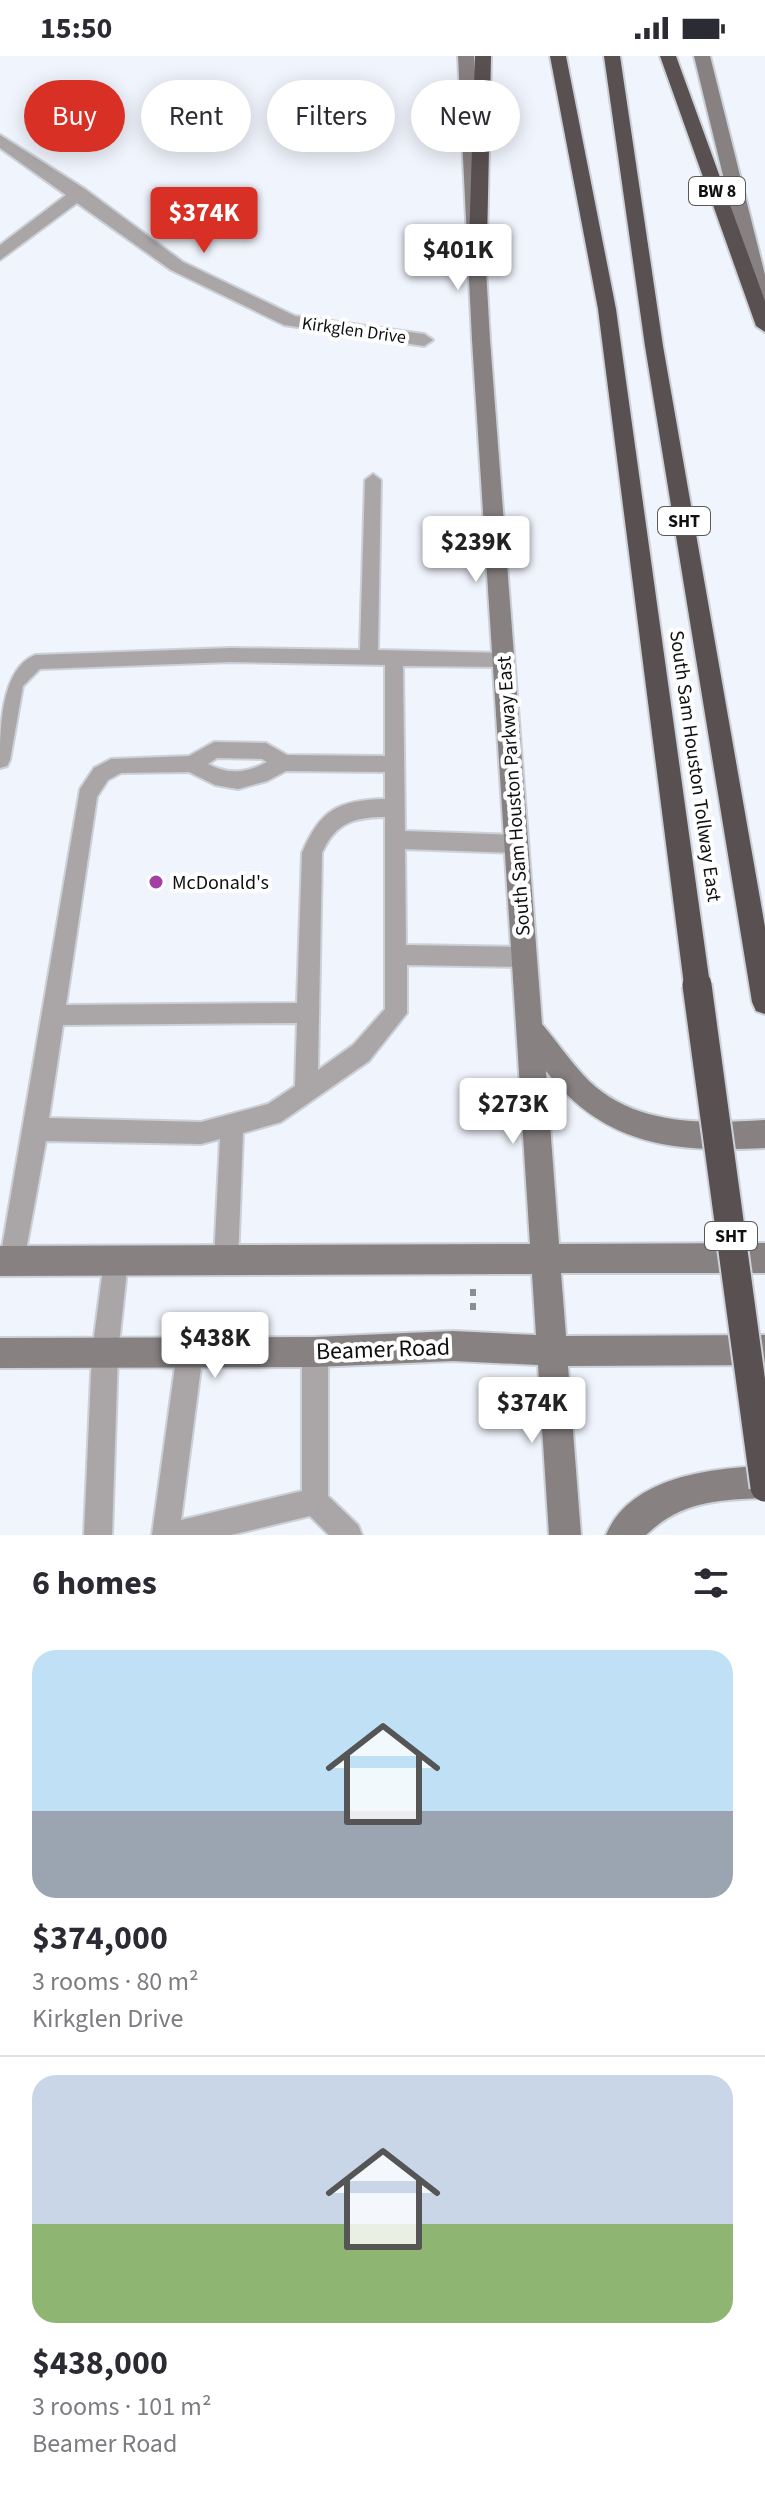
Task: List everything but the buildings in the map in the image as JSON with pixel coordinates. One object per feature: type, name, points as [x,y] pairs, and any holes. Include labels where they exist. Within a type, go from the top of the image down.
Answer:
[{"type":"highway","points":[[478,242],[483,56]]},
{"type":"highway","name":"South Sam Houston Tollway East","points":[[558,56],[607,309],[765,1484]]},
{"type":"highway","name":"South Sam Houston Tollway East","points":[[612,56],[654,346],[764,993]]},
{"type":"highway","name":"BW 8","points":[[668,56],[765,326]]},
{"type":"main road","name":"South Sam Houston Parkway East","points":[[466,56],[481,340],[565,1535]]},
{"type":"main road","points":[[702,56],[765,311]]},
{"type":"main road","points":[[530,1029],[581,1092],[622,1121],[697,1137],[765,1134]]},
{"type":"main road","points":[[6,1261],[765,1258]]},
{"type":"main road","name":"Beamer Road","points":[[0,1353],[315,1352],[453,1346],[554,1351],[765,1350]]},
{"type":"main road","points":[[622,1535],[656,1503],[715,1484],[765,1484]]},
{"type":"street","name":"Kirkglen Drive","points":[[0,140],[79,193],[177,266],[291,321],[424,340]]},
{"type":"street","points":[[0,254],[79,193]]},
{"type":"lane","points":[[369,657],[373,480]]},
{"type":"lane","points":[[0,760],[14,683],[35,662],[231,655],[504,660]]},
{"type":"lane","points":[[36,1129],[201,1133],[273,1114],[361,1053],[396,1013],[394,658]]},
{"type":"lane","points":[[6,1261],[36,1129],[87,795],[101,774],[118,765],[192,764],[214,750],[266,751],[283,763]]},
{"type":"lane","points":[[192,764],[213,780],[259,779],[283,763],[394,764]]},
{"type":"lane","points":[[306,1089],[312,853],[320,831],[334,817],[356,808],[395,808]]},
{"type":"lane","points":[[395,840],[517,844]]},
{"type":"lane","points":[[396,955],[524,957]]},
{"type":"lane","points":[[54,1015],[308,1013]]},
{"type":"lane","points":[[226,1261],[232,1125]]},
{"type":"lane","points":[[98,1535],[105,1353],[116,1261]]},
{"type":"lane","points":[[166,1535],[190,1352]]},
{"type":"lane","points":[[315,1352],[315,1501],[348,1535]]},
{"type":"lane","points":[[175,1535],[315,1501]]},
{"type":"path","points":[[473,1284],[473,1313]]},
{"type":"place","name":"McDonald's","points":[[156,882]]}]
